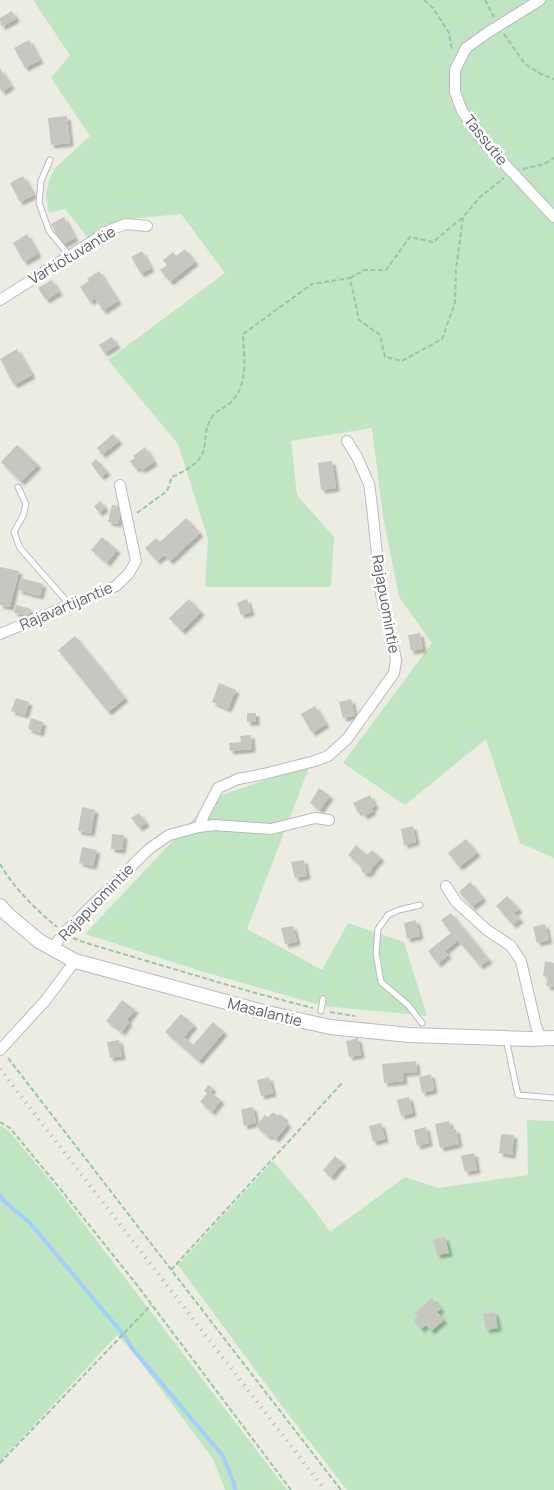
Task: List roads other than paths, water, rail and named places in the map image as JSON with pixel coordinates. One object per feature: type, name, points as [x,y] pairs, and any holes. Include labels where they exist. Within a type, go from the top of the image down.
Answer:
[{"type":"street","name":"Tassutie","points":[[540,0],[466,48],[455,70],[455,92],[462,111],[485,143],[554,217]]},
{"type":"street","name":"Vartiotuvantie","points":[[0,300],[110,230],[126,224],[147,226]]},
{"type":"street","name":"Rajapuomintie","points":[[52,949],[64,933],[149,848],[169,835],[199,827],[218,788],[238,779],[264,774],[328,756],[347,739],[394,673],[396,661],[381,594],[369,484],[357,458],[346,441]]},
{"type":"street","name":"Rajavartijantie","points":[[0,634],[116,586],[129,573],[136,561],[120,485]]},
{"type":"street","points":[[199,827],[214,825],[272,829],[314,818],[330,820]]},
{"type":"street","points":[[446,886],[456,902],[487,930],[511,946],[521,961],[536,1026],[548,1038]]},
{"type":"street","name":"Masalantie","points":[[0,906],[24,929],[52,949],[75,961],[267,1013],[330,1027],[409,1035],[548,1038]]},
{"type":"street","points":[[0,1049],[45,1001],[75,961]]},
{"type":"lane","points":[[50,160],[41,182],[39,203],[49,231],[69,255]]},
{"type":"lane","points":[[18,487],[26,504],[23,516],[14,532],[20,548],[70,605]]},
{"type":"lane","points":[[420,905],[388,915],[378,929],[376,953],[381,982],[408,1005],[422,1023]]},
{"type":"lane","points":[[321,1010],[323,999]]},
{"type":"lane","points":[[506,1038],[518,1095],[554,1098]]},
{"type":"waterway","points":[[0,1195],[5,1202],[30,1223],[223,1456],[235,1490]]},
{"type":"railway","points":[[0,1069],[325,1490]]}]
